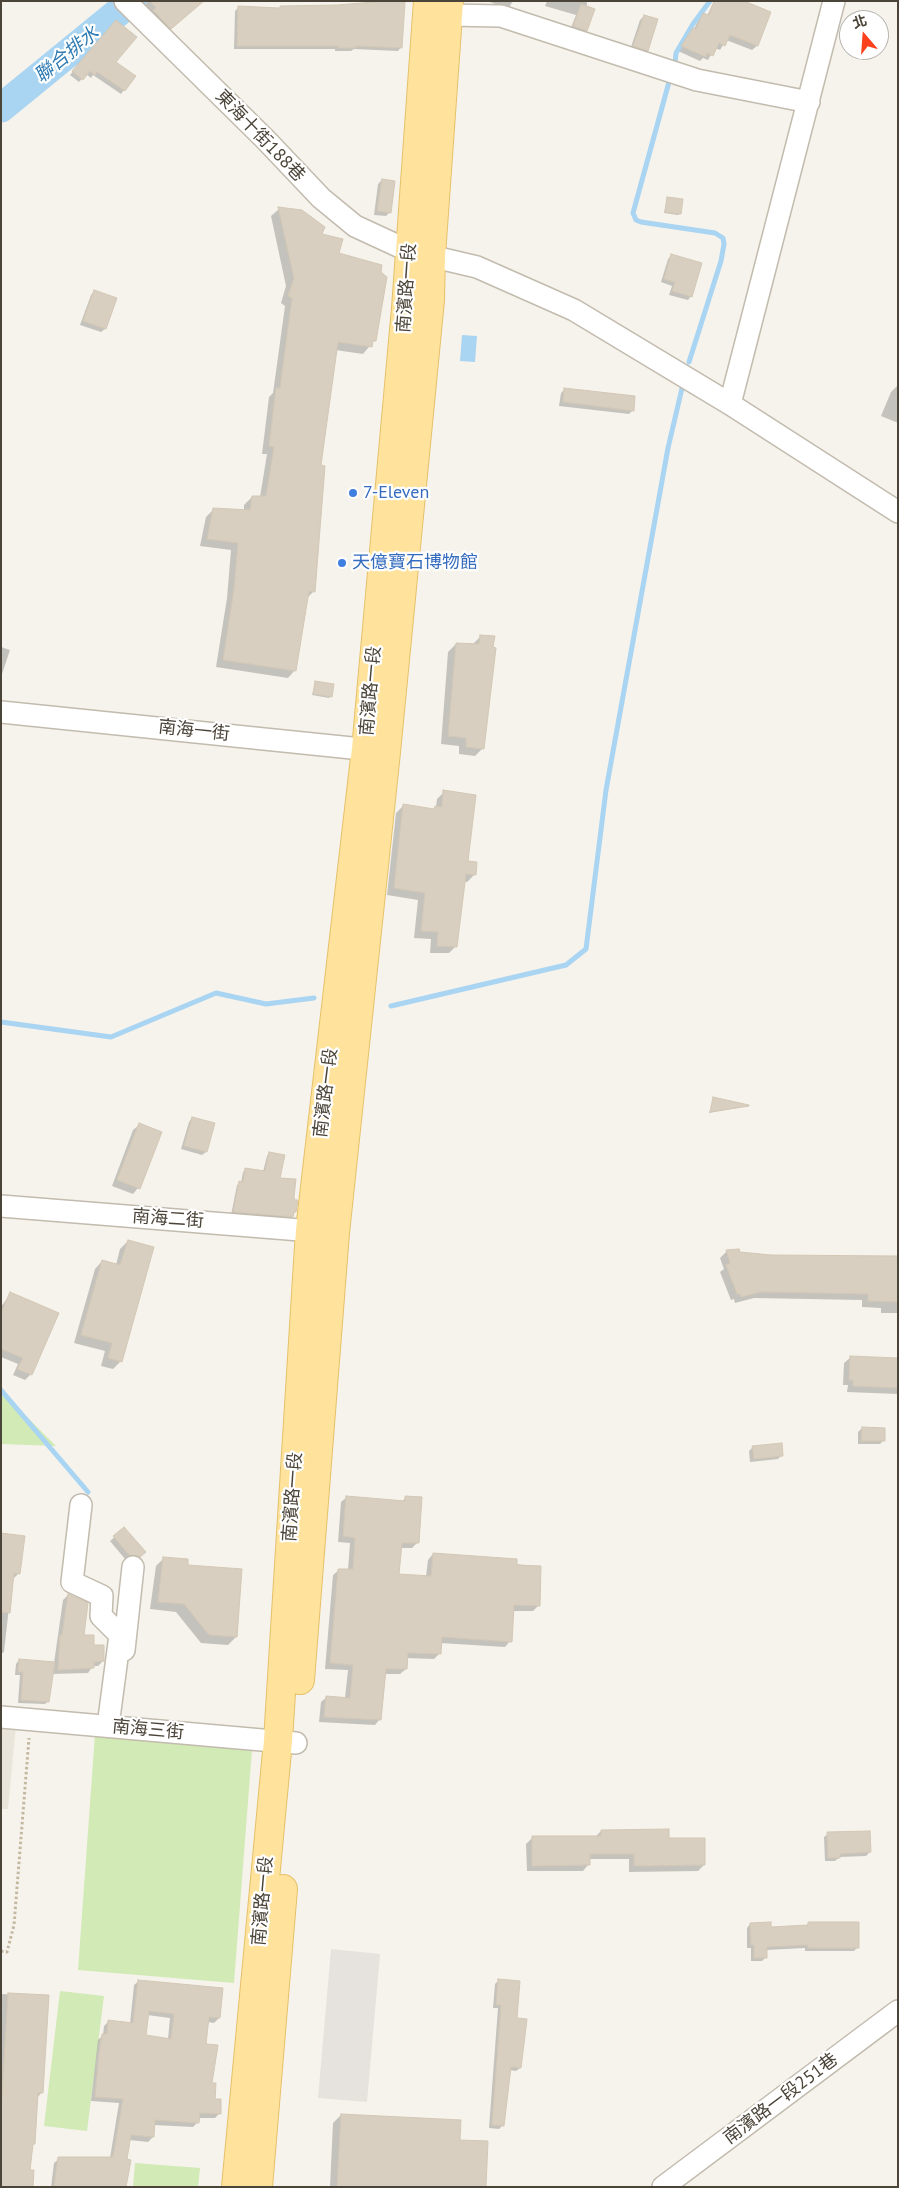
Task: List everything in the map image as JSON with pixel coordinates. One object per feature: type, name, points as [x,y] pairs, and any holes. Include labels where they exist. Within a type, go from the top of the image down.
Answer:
[{"type":"main road","name":"南濱路一段","points":[[258,2187],[322,1232],[376,750],[406,308],[420,253],[442,6]]},
{"type":"main road","name":"南濱路一段","points":[[236,2187],[287,1742]]},
{"type":"street","points":[[730,404],[810,102],[834,1]]},
{"type":"street","points":[[442,6],[501,16],[697,80],[810,102]]},
{"type":"street","name":"東海十街188巷","points":[[132,7],[266,140],[321,198],[355,226],[420,253],[477,267],[574,310],[730,404],[898,512]]},
{"type":"street","name":"南海一街","points":[[1,712],[376,750]]},
{"type":"street","name":"南海二街","points":[[1,1206],[322,1232]]},
{"type":"street","points":[[81,1505],[72,1582],[102,1596],[101,1616],[120,1635],[112,1727]]},
{"type":"street","points":[[112,1727],[133,1567]]},
{"type":"street","name":"南海三街","points":[[1,1717],[287,1742]]},
{"type":"street","name":"南濱路一段251巷","points":[[664,2187],[898,2011]]},
{"type":"path","points":[[1,1951],[7,1952],[14,1924],[30,1720]]},
{"type":"shaded area","points":[[1,1723],[16,1725],[8,1809],[1,1809]]},
{"type":"shaded area","points":[[331,1949],[380,1954],[367,2102],[318,2098]]},
{"type":"green space","points":[[1,1391],[56,1446],[1,1444]]},
{"type":"green space","points":[[95,1734],[252,1750],[234,1983],[78,1970]]},
{"type":"green space","points":[[60,1991],[104,1996],[87,2131],[44,2126]]},
{"type":"green space","points":[[135,2163],[200,2168],[198,2187],[133,2187]]},
{"type":"water","points":[[462,335],[477,336],[475,362],[460,361]]},
{"type":"building","points":[[150,1],[204,1],[171,29],[153,10],[156,8]]},
{"type":"building","points":[[386,1],[405,2],[402,48],[237,46],[238,6],[280,8],[280,6],[337,5]]},
{"type":"building","points":[[714,1],[744,1],[771,12],[758,46],[730,35],[725,46],[719,43],[713,56],[707,53],[706,57],[681,46],[693,28],[696,29],[703,13],[709,15]]},
{"type":"building","points":[[581,4],[595,9],[587,31],[573,26]]},
{"type":"building","points":[[644,15],[658,19],[648,51],[633,46]]},
{"type":"building","points":[[116,20],[137,37],[116,62],[136,76],[125,91],[97,72],[95,75],[90,71],[83,80],[72,71]]},
{"type":"building","points":[[382,179],[395,181],[391,213],[377,211]]},
{"type":"building","points":[[667,197],[683,199],[681,214],[665,212]]},
{"type":"building","points":[[278,207],[302,210],[325,227],[322,234],[343,239],[339,253],[382,265],[381,272],[387,277],[376,341],[373,341],[372,347],[338,342],[321,465],[325,466],[315,592],[309,591],[296,671],[223,660],[234,589],[238,543],[207,539],[213,508],[250,510],[252,496],[266,496],[274,447],[269,446],[276,388],[280,388],[292,298],[288,296],[294,278]]},
{"type":"building","points":[[671,254],[702,263],[692,297],[672,291],[675,282],[664,279]]},
{"type":"building","points":[[94,290],[117,298],[106,329],[83,321]]},
{"type":"building","points":[[564,388],[635,396],[634,411],[563,402]]},
{"type":"building","points":[[480,635],[495,636],[493,647],[496,648],[484,749],[466,747],[466,738],[448,736],[456,643],[479,644]]},
{"type":"building","points":[[315,681],[334,684],[332,697],[313,694]]},
{"type":"building","points":[[443,790],[476,795],[468,861],[477,862],[476,875],[466,874],[457,947],[437,946],[438,932],[421,931],[425,893],[394,888],[403,804],[434,809],[435,806],[442,807]]},
{"type":"building","points":[[713,1097],[749,1105],[749,1106],[710,1112]]},
{"type":"building","points":[[192,1117],[215,1123],[207,1152],[184,1146]]},
{"type":"building","points":[[139,1123],[162,1132],[140,1189],[117,1180]]},
{"type":"building","points":[[269,1152],[285,1155],[280,1178],[296,1179],[294,1197],[295,1200],[298,1200],[293,1217],[233,1212],[239,1181],[243,1182],[245,1168],[265,1171]]},
{"type":"building","points":[[128,1240],[154,1247],[122,1362],[108,1358],[112,1343],[81,1335],[102,1260],[120,1265]]},
{"type":"building","points":[[739,1249],[740,1252],[771,1255],[898,1256],[898,1302],[868,1301],[868,1294],[761,1292],[741,1297],[740,1294],[737,1294],[726,1265],[730,1263],[726,1250]]},
{"type":"building","points":[[10,1292],[59,1313],[32,1375],[17,1369],[23,1358],[1,1349],[1,1313]]},
{"type":"building","points":[[850,1356],[898,1358],[898,1388],[853,1386],[853,1380],[849,1380]]},
{"type":"building","points":[[862,1427],[885,1428],[885,1441],[861,1441]]},
{"type":"building","points":[[782,1443],[783,1456],[754,1459],[752,1446]]},
{"type":"building","points":[[346,1496],[405,1501],[405,1496],[422,1497],[419,1543],[402,1543],[399,1574],[431,1576],[433,1553],[517,1559],[517,1565],[541,1566],[540,1606],[514,1605],[512,1642],[442,1637],[441,1654],[408,1653],[407,1669],[386,1669],[381,1720],[324,1717],[326,1696],[350,1698],[353,1665],[330,1663],[338,1569],[353,1569],[355,1538],[343,1536]]},
{"type":"building","points":[[124,1527],[146,1552],[140,1557],[129,1555],[113,1536]]},
{"type":"building","points":[[1,1533],[25,1536],[20,1574],[14,1573],[10,1613],[1,1612]]},
{"type":"building","points":[[163,1557],[188,1559],[188,1565],[242,1569],[237,1637],[209,1635],[184,1604],[158,1602]]},
{"type":"building","points":[[68,1594],[88,1603],[84,1635],[94,1635],[94,1645],[104,1645],[104,1661],[94,1662],[94,1668],[58,1670],[60,1635],[62,1635]]},
{"type":"building","points":[[19,1659],[55,1662],[49,1702],[21,1700],[23,1672],[18,1672]]},
{"type":"building","points":[[669,1829],[669,1838],[705,1838],[705,1865],[634,1866],[634,1854],[590,1854],[590,1865],[532,1866],[532,1836],[601,1836],[601,1830]]},
{"type":"building","points":[[870,1831],[871,1852],[840,1854],[840,1858],[828,1858],[827,1832]]},
{"type":"building","points":[[771,1922],[771,1927],[808,1925],[808,1922],[859,1922],[859,1948],[808,1948],[808,1945],[767,1947],[767,1958],[754,1958],[754,1945],[751,1945],[750,1923]]},
{"type":"building","points":[[498,1979],[520,1981],[517,2018],[527,2019],[521,2068],[511,2067],[504,2126],[492,2125],[501,2005],[496,2005]]},
{"type":"building","points":[[138,1980],[223,1988],[220,2018],[209,2017],[206,2044],[218,2045],[212,2083],[216,2083],[215,2099],[221,2099],[221,2114],[200,2113],[199,2123],[155,2120],[154,2137],[131,2135],[127,2159],[131,2160],[126,2187],[54,2187],[58,2157],[113,2157],[123,2099],[95,2097],[99,2054],[102,2034],[107,2034],[108,2020],[133,2023]],"holes":[[[149,2011],[174,2014],[171,2039],[146,2035]]]},
{"type":"building","points":[[8,1993],[49,1995],[43,2093],[38,2093],[35,2144],[33,2144],[30,2170],[34,2170],[33,2187],[1,2187],[1,2115]]},
{"type":"building","points":[[341,2114],[461,2120],[460,2140],[488,2141],[486,2187],[337,2187]]},
{"type":"waterway","name":"聯合排水","points":[[1,108],[132,1]]},
{"type":"waterway","points":[[675,63],[676,53],[693,24],[710,1]]},
{"type":"waterway","points":[[669,82],[633,213],[636,220],[641,222],[715,233],[723,238],[724,244],[721,261],[689,362]]},
{"type":"waterway","points":[[391,1006],[566,965],[586,949],[606,790],[668,448],[683,384]]},
{"type":"waterway","points":[[1,1022],[111,1037],[216,993],[266,1004],[314,998]]},
{"type":"waterway","points":[[1,1390],[88,1492]]},
{"type":"place","name":"7-Eleven","points":[[353,493]]},
{"type":"place","name":"天億寶石博物館","points":[[342,563]]}]
